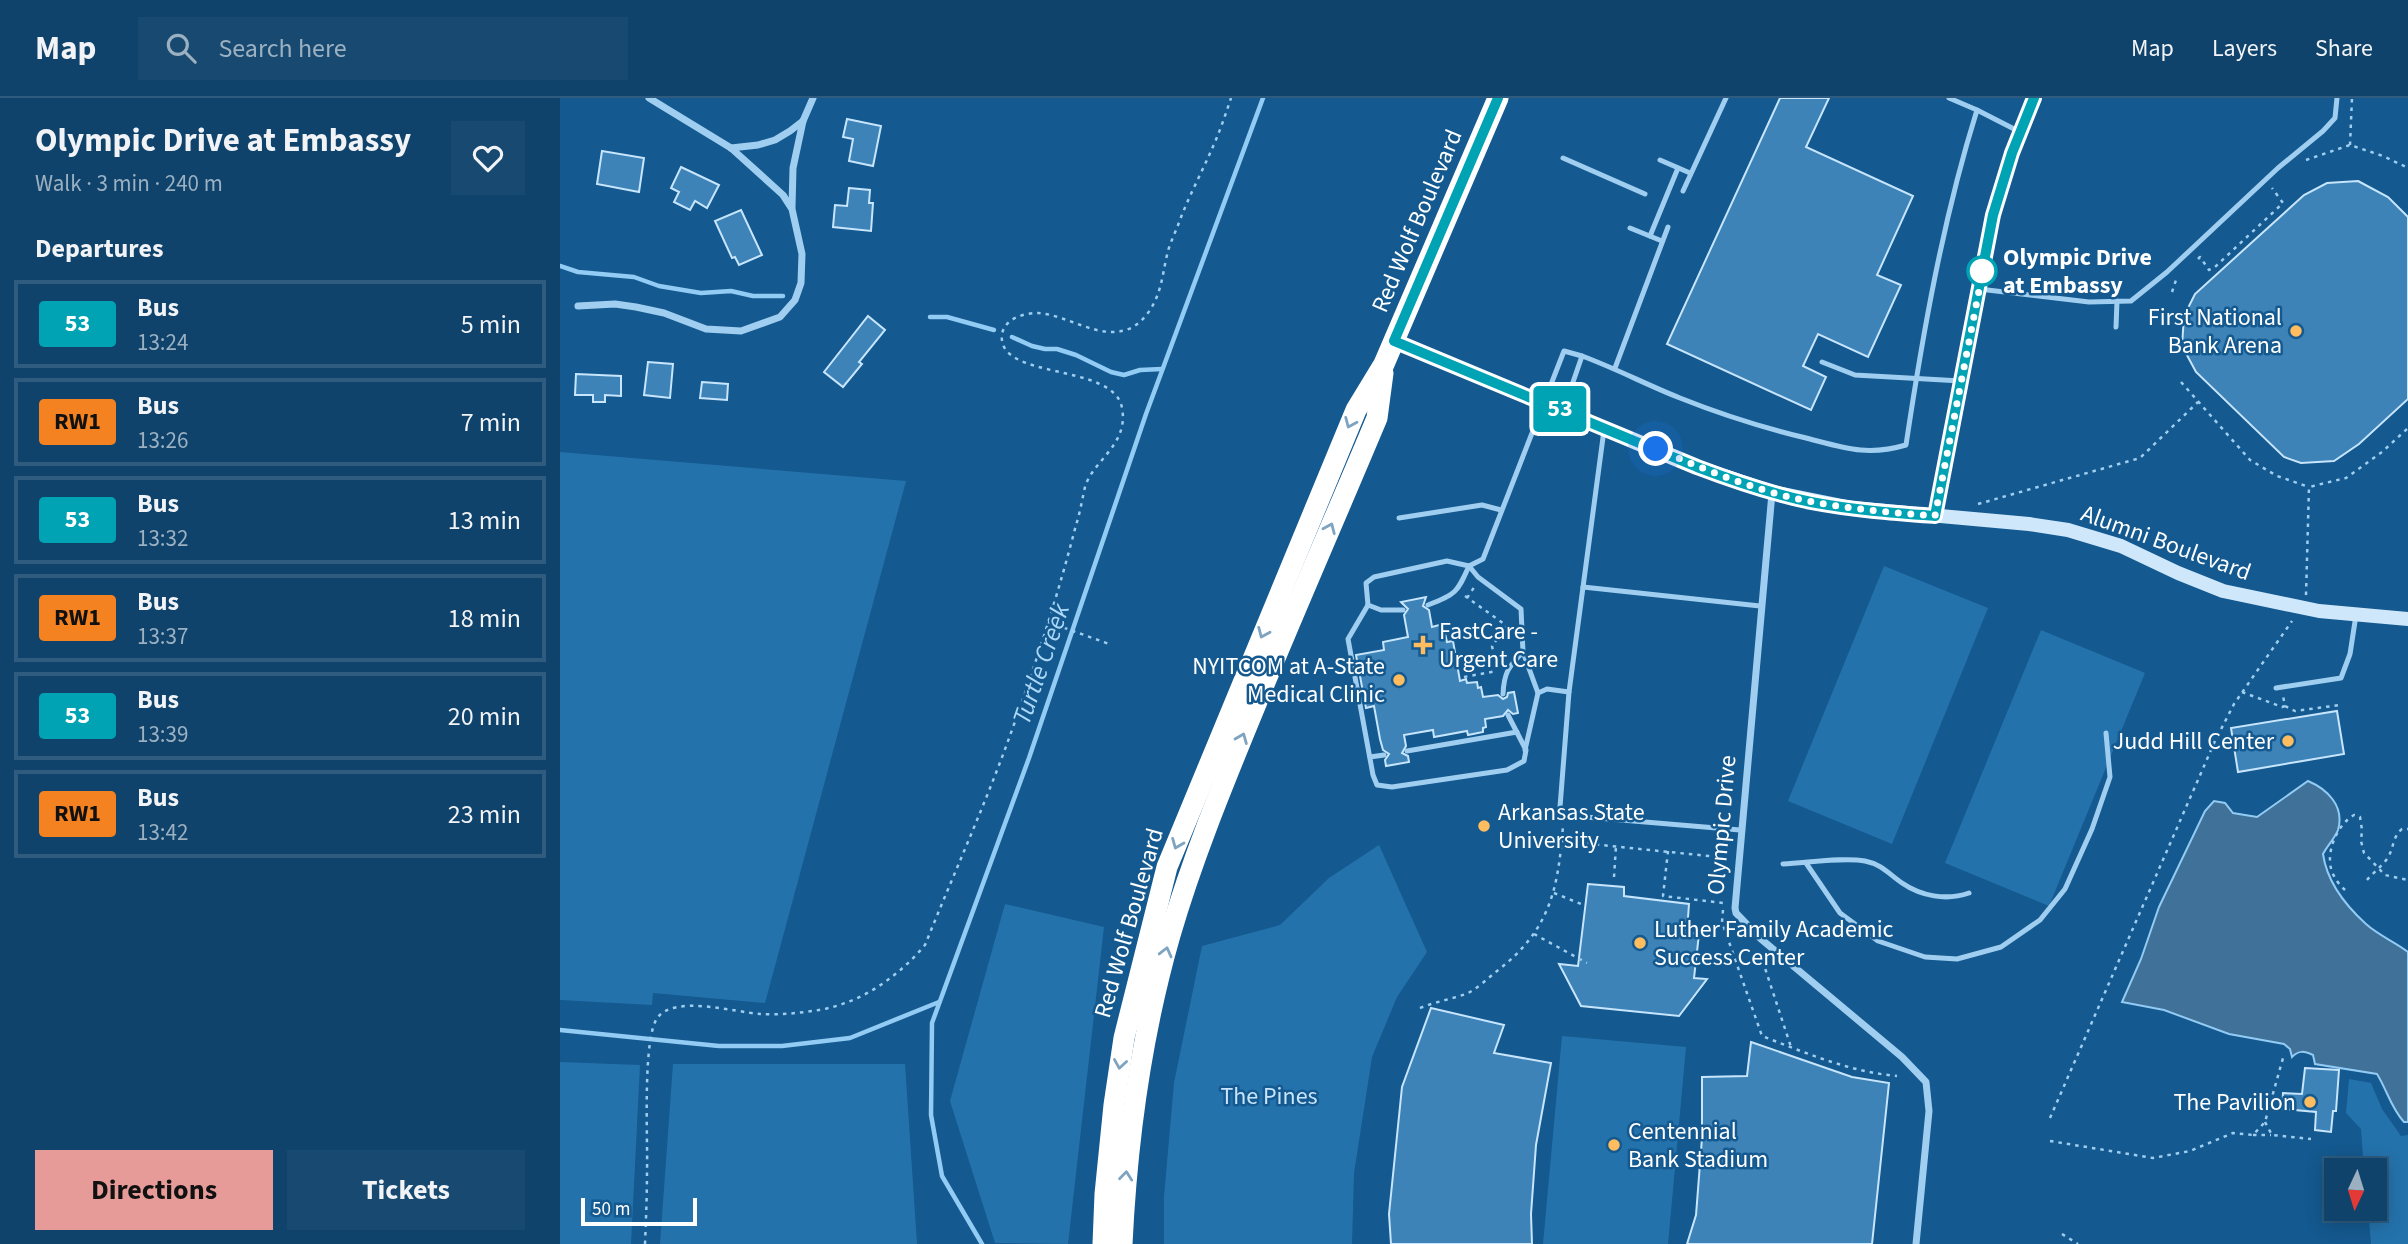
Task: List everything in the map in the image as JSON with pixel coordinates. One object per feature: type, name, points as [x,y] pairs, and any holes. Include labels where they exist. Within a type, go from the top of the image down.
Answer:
[{"type":"highway","name":"Red Wolf Boulevard","points":[[1103,1244],[1114,1105],[1124,1038],[1167,867],[1356,410],[1384,364],[1498,98]]},
{"type":"highway","name":"Red Wolf Boulevard","points":[[1122,1244],[1124,1195],[1135,1103],[1154,997],[1170,936],[1200,839],[1377,418],[1384,364]]},
{"type":"street","points":[[649,98],[731,148],[783,195],[792,209]]},
{"type":"street","points":[[578,306],[615,304],[636,307],[664,313],[706,330],[726,332],[754,328],[780,317],[795,300],[801,283],[802,254],[792,209],[793,168],[803,121],[813,98]]},
{"type":"street","points":[[1935,516],[1993,215],[2034,98]]},
{"type":"street","points":[[731,148],[775,140],[803,121]]},
{"type":"street","name":"Alumni Boulevard","points":[[1394,341],[1697,467],[1772,492],[1852,508],[2068,530],[2121,546],[2223,591],[2305,609],[2408,619]]},
{"type":"street","name":"Olympic Drive","points":[[1772,492],[1760,606],[1736,913],[1761,939],[1902,1057],[1926,1082],[1929,1111],[1916,1244]]},
{"type":"lane","points":[[1683,191],[1726,98]]},
{"type":"lane","points":[[1949,98],[2020,132]]},
{"type":"lane","points":[[1979,289],[2089,302],[2131,300],[2167,272],[2286,161],[2323,131],[2335,118],[2337,98]]},
{"type":"lane","points":[[1428,605],[1457,590],[1469,566],[1483,559],[1564,351],[1615,368],[1679,398],[1761,427],[1859,451],[1884,452],[1906,445],[1936,268],[1964,153],[1978,110]]},
{"type":"lane","points":[[1563,158],[1645,194]]},
{"type":"lane","points":[[1660,160],[1690,173]]},
{"type":"lane","points":[[1650,236],[1678,168]]},
{"type":"lane","points":[[1615,368],[1668,227]]},
{"type":"lane","points":[[1630,228],[1662,241]]},
{"type":"lane","points":[[2116,327],[2117,301]]},
{"type":"lane","points":[[1563,411],[1582,356]]},
{"type":"lane","points":[[1822,362],[1855,375],[1961,382]]},
{"type":"lane","points":[[1604,428],[1569,692],[1560,807],[1563,816],[1741,830]]},
{"type":"lane","points":[[1399,518],[1482,505],[1502,510]]},
{"type":"lane","points":[[1447,561],[1469,566],[1478,577],[1521,609],[1523,652],[1538,693],[1524,761],[1507,770],[1392,787],[1377,785],[1348,639],[1368,605],[1366,583],[1374,577],[1447,561]]},
{"type":"lane","points":[[1583,587],[1760,606]]},
{"type":"lane","points":[[1368,605],[1381,610],[1403,610]]},
{"type":"lane","points":[[2276,688],[2341,678],[2350,654],[2356,615]]},
{"type":"lane","points":[[1503,694],[1504,676],[1523,652]]},
{"type":"lane","points":[[1538,693],[1547,689],[1569,692]]},
{"type":"lane","points":[[1508,715],[1525,750]]},
{"type":"lane","points":[[1407,751],[1517,732]]},
{"type":"lane","points":[[1806,863],[1840,913],[1878,941],[1925,957],[1957,959],[2001,947],[2040,920],[2065,889],[2092,830],[2110,777],[2106,733]]},
{"type":"lane","points":[[1370,757],[1384,755]]},
{"type":"lane","points":[[1783,864],[1865,861],[1883,867],[1902,883],[1924,894],[1949,898],[1969,893]]},
{"type":"path","points":[[645,1244],[646,1112],[650,1049],[657,1017],[677,1006],[763,1014],[820,1010],[855,1000],[885,983],[911,962],[925,945],[987,799],[1048,622],[1086,483],[1113,449],[1123,425],[1122,406],[1115,392],[1077,375],[1032,365],[1012,357],[1003,345],[1002,332],[1010,320],[1039,313],[1099,330],[1116,332],[1131,328],[1143,320],[1153,306],[1162,284],[1171,243],[1213,147],[1231,98]]},
{"type":"path","points":[[2350,145],[2352,98]]},
{"type":"path","points":[[2297,164],[2350,145],[2408,168]]},
{"type":"path","points":[[2192,264],[2200,257],[2209,270],[2244,240],[2283,202],[2272,188]]},
{"type":"path","points":[[2172,292],[2177,277],[2184,271]]},
{"type":"path","points":[[2180,382],[2250,460],[2277,476],[2309,487],[2346,478],[2382,452],[2408,428]]},
{"type":"path","points":[[1974,505],[2140,458],[2198,402]]},
{"type":"path","points":[[2305,609],[2309,487]]},
{"type":"path","points":[[1457,590],[1507,626],[1492,646],[1499,680]]},
{"type":"path","points":[[2050,1118],[2215,741],[2234,704],[2292,621]]},
{"type":"path","points":[[1048,622],[1112,645]]},
{"type":"path","points":[[1464,677],[1497,671]]},
{"type":"path","points":[[2242,692],[2295,711],[2340,705]]},
{"type":"path","points":[[2283,696],[2285,706]]},
{"type":"path","points":[[2345,890],[2334,877],[2330,852],[2332,844],[2350,817],[2357,815],[2360,817],[2364,853],[2377,868],[2391,878],[2408,880]]},
{"type":"path","points":[[1420,1008],[1469,993],[1516,957],[1534,934],[1552,903],[1559,868],[1563,816]]},
{"type":"path","points":[[2367,880],[2389,855],[2398,832],[2408,829]]},
{"type":"path","points":[[1562,841],[1728,857],[1727,869]]},
{"type":"path","points":[[1614,877],[1616,846]]},
{"type":"path","points":[[1668,851],[1663,896],[1723,903],[1722,922],[1762,1036],[1851,1069],[1897,1076]]},
{"type":"path","points":[[1554,893],[1581,904]]},
{"type":"path","points":[[1534,934],[1587,963]]},
{"type":"path","points":[[1760,953],[1791,1047]]},
{"type":"path","points":[[2253,1135],[2266,1122],[2283,1058]]},
{"type":"path","points":[[2266,1122],[2272,1135]]},
{"type":"path","points":[[2050,1141],[2154,1158],[2190,1151],[2225,1135],[2272,1135],[2311,1139]]},
{"type":"path","points":[[2062,1234],[2078,1244]]},
{"type":"green space","points":[[560,452],[906,481],[765,1003],[653,993],[652,1005],[560,1000]]},
{"type":"green space","points":[[1884,566],[1988,608],[1892,844],[1788,801]]},
{"type":"green space","points":[[2041,630],[2145,673],[2049,906],[1945,863]]},
{"type":"green space","name":"The Pines","points":[[1379,845],[1427,952],[1397,997],[1372,1057],[1354,1173],[1352,1244],[1164,1244],[1164,1197],[1174,1083],[1202,946],[1280,925],[1329,878]]},
{"type":"green space","points":[[1005,904],[1104,927],[1068,1244],[995,1243],[950,1101]]},
{"type":"green space","name":"Centennial Bank Stadium","points":[[1562,1036],[1686,1047],[1668,1244],[1543,1244]]},
{"type":"green space","points":[[560,1062],[640,1065],[631,1244],[560,1244]]},
{"type":"green space","points":[[673,1064],[905,1064],[917,1244],[660,1244]]},
{"type":"green space","points":[[2349,1079],[2371,1083],[2382,1109],[2401,1136],[2408,1135],[2408,1244],[2371,1244],[2369,1222],[2387,1222],[2387,1158],[2363,1158],[2361,1129],[2346,1113]]},
{"type":"shaded area","points":[[2308,781],[2328,794],[2339,813],[2338,830],[2323,854],[2333,883],[2344,901],[2366,924],[2408,952],[2408,1122],[2404,1122],[2396,1111],[2377,1074],[2315,1064],[2313,1055],[2307,1053],[2299,1052],[2292,1057],[2290,1049],[2284,1044],[2229,1034],[2164,1010],[2122,1002],[2159,907],[2205,811],[2214,801],[2225,803],[2233,813],[2257,817]]},
{"type":"building","points":[[1780,98],[1829,98],[1806,147],[1913,196],[1877,275],[1901,285],[1868,357],[1818,334],[1803,366],[1826,377],[1811,410],[1667,344]]},
{"type":"building","points":[[847,119],[881,126],[873,166],[849,161],[853,139],[843,137]]},
{"type":"building","points":[[602,151],[644,158],[639,192],[597,184]]},
{"type":"building","points":[[681,167],[719,185],[707,208],[695,201],[690,210],[674,202],[679,192],[671,188]]},
{"type":"building","name":"First National Bank Arena","points":[[2358,181],[2388,197],[2408,217],[2408,399],[2359,444],[2334,461],[2301,463],[2284,457],[2196,372],[2182,346],[2184,316],[2195,294],[2304,195],[2327,183]]},
{"type":"building","points":[[849,188],[870,190],[869,203],[873,203],[871,231],[833,227],[835,205],[847,206]]},
{"type":"building","points":[[741,210],[762,255],[739,265],[735,257],[732,258],[715,221]]},
{"type":"building","points":[[868,316],[885,330],[843,387],[824,372]]},
{"type":"building","points":[[648,362],[673,364],[670,398],[644,395]]},
{"type":"building","points":[[576,374],[621,376],[621,396],[605,395],[605,402],[593,402],[593,395],[575,395]]},
{"type":"building","points":[[702,382],[728,384],[727,400],[700,398]]},
{"type":"building","name":"NYITCOM at A-State Medical Clinic","points":[[1426,597],[1423,606],[1429,610],[1432,627],[1443,624],[1447,642],[1453,641],[1460,681],[1466,679],[1467,683],[1477,682],[1483,697],[1498,695],[1503,699],[1508,693],[1514,692],[1518,713],[1513,714],[1508,710],[1503,716],[1485,719],[1486,727],[1483,732],[1468,735],[1467,731],[1434,737],[1433,730],[1404,735],[1406,746],[1402,753],[1408,756],[1409,762],[1386,766],[1385,760],[1389,754],[1383,750],[1374,706],[1366,708],[1356,655],[1384,650],[1383,642],[1408,637],[1404,615],[1408,609],[1401,602]]},
{"type":"building","name":"Judd Hill Center","points":[[2337,711],[2344,754],[2238,772],[2231,728]]},
{"type":"building","name":"Luther Family Academic Success Center","points":[[1588,884],[1624,887],[1624,896],[1689,904],[1687,932],[1699,934],[1694,978],[1707,979],[1679,1016],[1581,1006],[1559,964],[1578,966]]},
{"type":"building","points":[[1431,1008],[1504,1025],[1494,1053],[1551,1063],[1536,1145],[1531,1214],[1532,1244],[1391,1244],[1389,1214],[1402,1087]]},
{"type":"building","points":[[1751,1042],[1852,1077],[1889,1083],[1872,1244],[1687,1244],[1696,1215],[1702,1138],[1702,1077],[1747,1076]]},
{"type":"building","name":"The Pavilion","points":[[2305,1068],[2339,1070],[2336,1111],[2333,1111],[2331,1132],[2315,1130],[2316,1112],[2282,1109],[2283,1093],[2302,1094]]},
{"type":"waterway","name":"Turtle Creek","points":[[982,1244],[942,1176],[931,1115],[932,1023],[1029,758],[1146,414],[1263,98]]},
{"type":"waterway","points":[[560,266],[578,272],[634,277],[659,286],[701,293],[731,291],[753,296],[783,296]]},
{"type":"waterway","points":[[930,317],[947,317],[994,330]]},
{"type":"waterway","points":[[1012,337],[1032,346],[1076,355],[1111,372],[1124,375],[1140,370],[1162,369]]},
{"type":"waterway","points":[[560,1030],[719,1046],[782,1046],[850,1038],[939,1002]]},
{"type":"bus line","name":"53","points":[[1498,98],[1394,341],[1734,481],[1811,502],[1935,516],[1993,215],[2012,153],[2034,98]]},
{"type":"place","name":"Olympic Drive at Embassy","points":[[1982,271]]},
{"type":"place","name":"First National Bank Arena","points":[[2296,331]]},
{"type":"place","name":"FastCare - Urgent Care","points":[[1423,645]]},
{"type":"place","name":"NYITCOM at A-State Medical Clinic","points":[[1399,680]]},
{"type":"place","name":"Judd Hill Center","points":[[2288,741]]},
{"type":"place","name":"Arkansas State University","points":[[1484,826]]},
{"type":"place","name":"Luther Family Academic Success Center","points":[[1640,943]]},
{"type":"place","name":"The Pavilion","points":[[2310,1102]]},
{"type":"place","name":"Centennial Bank Stadium","points":[[1614,1145]]},
{"type":"route","points":[[1656,449],[1734,481],[1811,502],[1935,516],[1984,265],[1982,271]]}]
